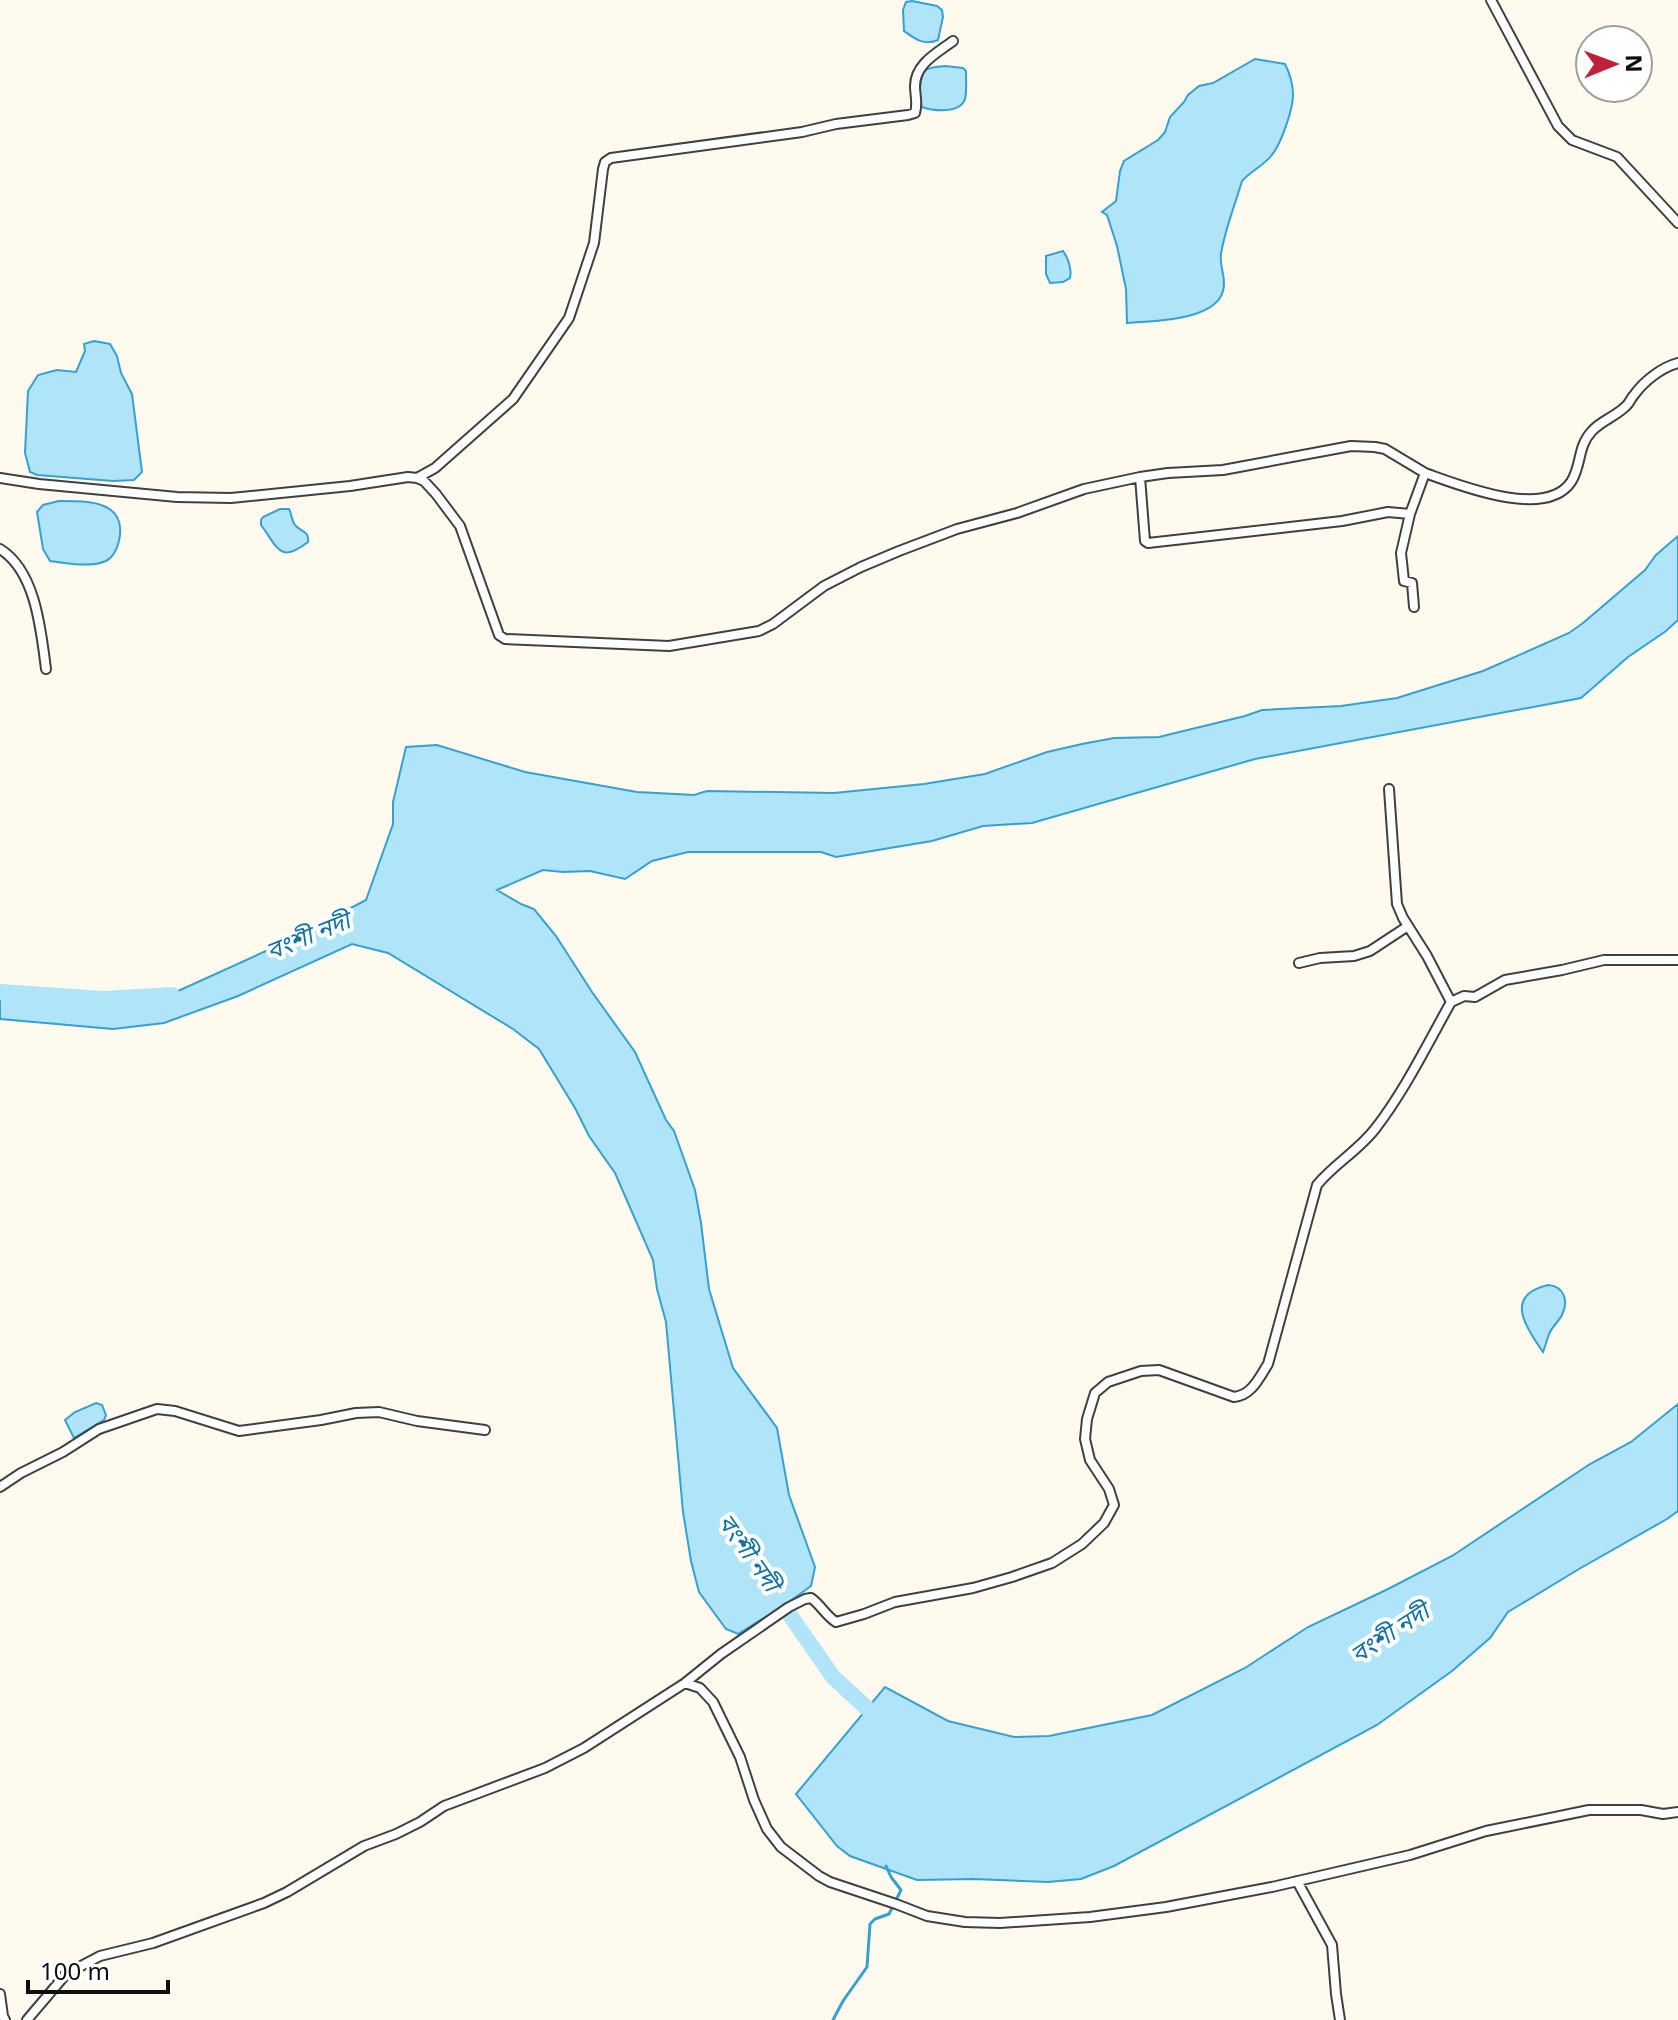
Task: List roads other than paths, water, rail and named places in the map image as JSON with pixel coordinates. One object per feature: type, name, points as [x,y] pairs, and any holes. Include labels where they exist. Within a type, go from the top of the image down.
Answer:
[{"type":"street","points":[[1491,0],[1558,126],[1572,140],[1617,157],[1678,223]]},
{"type":"street","points":[[417,478],[435,468],[513,399],[569,318],[594,243],[605,162],[611,158],[915,113],[915,83],[920,67],[953,41]]},
{"type":"street","points":[[0,478],[177,497],[231,498],[417,478],[436,494],[460,526],[499,635],[505,639],[669,646],[759,631],[824,586],[899,551],[957,529],[1017,513],[1084,489],[1140,477],[1223,470],[1351,446],[1375,447],[1385,449],[1425,473],[1483,493],[1535,500],[1563,490],[1575,473],[1582,443],[1594,428],[1627,405],[1634,394],[1667,365],[1678,363]]},
{"type":"street","points":[[1414,607],[1412,583],[1404,581],[1401,558],[1410,514],[1425,473]]},
{"type":"street","points":[[1140,477],[1145,541],[1148,543],[1342,521],[1388,512],[1410,514]]},
{"type":"street","points":[[0,549],[16,561],[34,598],[46,669]]},
{"type":"street","points":[[1389,789],[1397,904],[1451,1002]]},
{"type":"street","points":[[1299,963],[1370,951],[1408,926]]},
{"type":"street","points":[[27,2020],[66,1974],[81,1965],[100,1956],[153,1943],[264,1903],[364,1846],[420,1822],[444,1806],[545,1768],[584,1748],[685,1683],[721,1654],[805,1599],[811,1598],[818,1603],[836,1622],[895,1602],[973,1588],[1052,1563],[1082,1544],[1104,1523],[1114,1505],[1109,1489],[1090,1460],[1085,1439],[1095,1393],[1120,1377],[1159,1370],[1234,1397],[1244,1395],[1255,1386],[1268,1364],[1317,1185],[1374,1131],[1451,1002],[1464,996],[1475,997],[1505,980],[1604,960],[1678,960]]},
{"type":"street","points":[[0,1487],[99,1429],[157,1409],[175,1411],[239,1431],[379,1412],[417,1421],[485,1430]]},
{"type":"street","points":[[685,1683],[700,1688],[713,1702],[740,1757],[767,1829],[781,1847],[830,1882],[927,1916],[965,1922],[1090,1917],[1155,1909],[1297,1881],[1410,1855],[1486,1831],[1589,1810],[1678,1812]]},
{"type":"street","points":[[1297,1881],[1332,1945],[1340,2020]]},
{"type":"street","points":[[0,1994],[5,2020]]},
{"type":"water","points":[[906,2],[942,10],[938,40],[924,42],[904,31],[903,10]]},
{"type":"water","points":[[1255,59],[1285,64],[1292,83],[1292,101],[1286,127],[1275,151],[1242,181],[1221,254],[1223,291],[1218,301],[1196,314],[1127,323],[1126,289],[1117,246],[1107,215],[1102,212],[1116,201],[1124,161],[1158,140],[1165,132],[1170,117],[1199,86],[1213,83]]},
{"type":"water","points":[[945,66],[966,71],[965,99],[952,109],[922,107],[919,93],[924,72],[929,68]]},
{"type":"water","points":[[1063,251],[1069,264],[1070,278],[1050,283],[1046,274],[1046,256]]},
{"type":"water","points":[[94,341],[110,344],[132,394],[142,472],[134,480],[113,481],[30,472],[25,453],[28,391],[38,375],[57,370],[76,372],[85,351],[84,344]]},
{"type":"water","points":[[59,501],[93,503],[111,510],[120,528],[118,544],[111,557],[93,564],[50,561],[43,549],[37,512],[43,505]]},
{"type":"water","points":[[280,509],[289,509],[295,525],[307,535],[308,542],[291,552],[280,550],[261,525],[263,517]]},
{"type":"water","points":[[1678,536],[1678,620],[1628,657],[1581,698],[1255,759],[1032,823],[983,826],[932,841],[836,857],[821,852],[688,852],[652,861],[625,879],[590,871],[543,870],[497,890],[534,909],[635,1052],[674,1131],[695,1190],[709,1289],[733,1368],[777,1428],[789,1495],[815,1567],[811,1586],[738,1634],[726,1629],[699,1592],[691,1561],[683,1512],[666,1322],[653,1260],[615,1173],[589,1136],[539,1049],[513,1029],[388,953],[352,944],[238,996],[164,1023],[113,1029],[0,1019],[0,994],[123,1001],[178,991],[288,941],[366,900],[393,824],[393,802],[406,747],[437,745],[525,772],[637,792],[694,795],[707,791],[834,793],[985,774],[1047,752],[1082,744],[1114,738],[1159,737],[1262,710],[1341,706],[1397,698],[1483,671],[1569,633],[1645,570],[1656,555]]},
{"type":"water","points":[[1548,1285],[1561,1291],[1565,1305],[1543,1352],[1525,1322],[1522,1304],[1534,1290]]},
{"type":"water","points":[[96,1403],[102,1405],[106,1415],[104,1420],[74,1438],[65,1420]]},
{"type":"water","points":[[1678,1404],[1678,1511],[1508,1612],[1490,1638],[1452,1671],[1377,1725],[1114,1866],[1081,1879],[1048,1882],[917,1880],[850,1856],[837,1846],[796,1794],[885,1687],[948,1721],[1014,1737],[1049,1736],[1152,1715],[1245,1668],[1308,1627],[1452,1556],[1590,1464],[1631,1442]]},
{"type":"waterway","name":"বংশী নদী","points":[[0,992],[104,999],[172,995]]},
{"type":"waterway","name":"বংশী নদী","points":[[776,1595],[833,1677],[881,1721]]},
{"type":"waterway","points":[[833,2020],[867,1967],[870,1924],[889,1914],[901,1890],[886,1866]]}]
